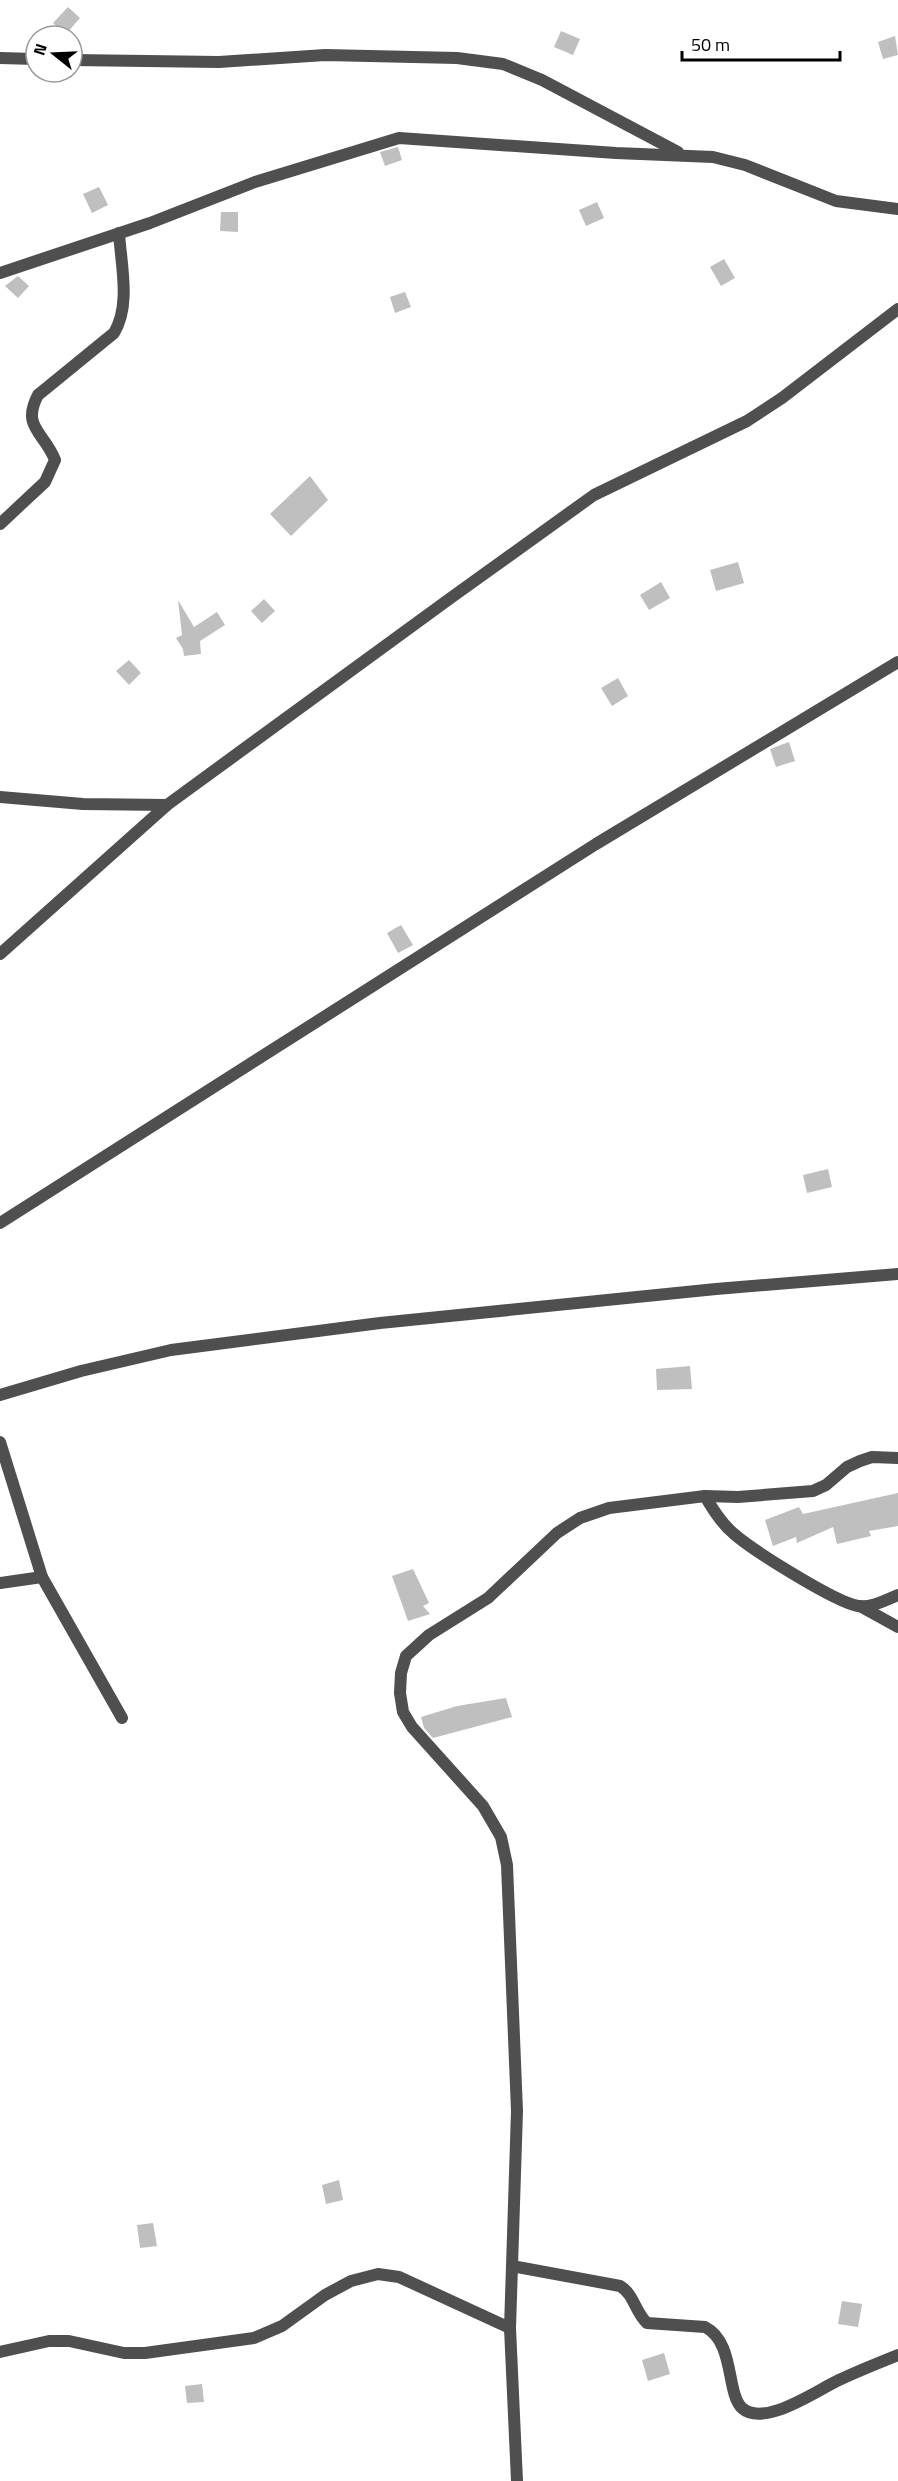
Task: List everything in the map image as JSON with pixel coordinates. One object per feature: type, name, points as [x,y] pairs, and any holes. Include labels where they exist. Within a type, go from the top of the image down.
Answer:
[{"type":"street","points":[[84,60],[219,62],[325,55],[457,58],[503,64],[542,80],[682,154]]},
{"type":"street","points":[[0,58],[24,59]]},
{"type":"street","points":[[0,273],[119,233],[255,182],[399,138],[616,153],[713,157],[745,165],[836,201],[898,209]]},
{"type":"street","points":[[0,524],[45,482],[55,460],[31,419],[31,409],[38,395],[114,333],[121,321],[124,309],[119,233]]},
{"type":"street","points":[[0,954],[167,805],[594,495],[747,420],[782,398],[898,309]]},
{"type":"street","points":[[0,1223],[596,844],[898,662]]},
{"type":"street","points":[[0,797],[83,804],[167,805]]},
{"type":"street","points":[[0,1395],[81,1371],[171,1350],[380,1323],[740,1287],[898,1274]]},
{"type":"street","points":[[0,1442],[42,1578],[122,1718]]},
{"type":"street","points":[[517,2481],[510,2328],[517,2111],[507,1865],[501,1837],[483,1806],[412,1727],[403,1712],[400,1693],[401,1672],[406,1656],[429,1635],[488,1598],[557,1533],[580,1518],[609,1508],[705,1496],[738,1497],[813,1491],[825,1485],[847,1467],[860,1461],[872,1457],[898,1458]]},
{"type":"street","points":[[705,1496],[718,1518],[750,1546],[840,1599],[859,1606],[898,1627]]},
{"type":"street","points":[[0,1583],[42,1578]]},
{"type":"street","points":[[859,1606],[875,1605],[898,1595]]},
{"type":"street","points":[[512,2266],[620,2286],[628,2292],[647,2323],[705,2327],[711,2330],[727,2356],[738,2404],[753,2414],[764,2414],[798,2403],[836,2382],[898,2355]]},
{"type":"street","points":[[0,2352],[49,2341],[69,2341],[124,2353],[145,2353],[254,2338],[282,2326],[325,2295],[351,2281],[378,2274],[399,2277],[510,2328]]},
{"type":"building","points":[[68,7],[80,18],[75,24],[53,23]]},
{"type":"building","points":[[561,31],[580,39],[573,55],[554,47]]},
{"type":"building","points":[[895,36],[898,55],[883,59],[878,42]]},
{"type":"building","points":[[398,147],[402,160],[385,166],[380,152]]},
{"type":"building","points":[[99,187],[108,205],[92,213],[83,194]]},
{"type":"building","points":[[597,202],[604,218],[586,226],[579,210]]},
{"type":"building","points":[[221,212],[238,212],[238,232],[220,231]]},
{"type":"building","points":[[724,259],[735,278],[721,286],[710,267]]},
{"type":"building","points":[[18,276],[29,286],[18,298],[5,286]]},
{"type":"building","points":[[405,292],[411,307],[395,313],[390,297]]},
{"type":"building","points":[[310,476],[328,500],[291,536],[270,514]]},
{"type":"building","points":[[738,562],[744,583],[716,591],[710,570]]},
{"type":"building","points":[[661,582],[670,598],[649,610],[640,595]]},
{"type":"building","points":[[264,599],[275,611],[262,623],[251,611]]},
{"type":"building","points":[[178,600],[194,627],[217,612],[225,625],[200,641],[201,654],[184,656],[183,649],[176,638],[182,635]]},
{"type":"building","points":[[129,660],[141,673],[129,685],[116,671]]},
{"type":"building","points":[[618,678],[628,696],[612,706],[601,688]]},
{"type":"building","points":[[789,742],[795,761],[776,767],[770,749]]},
{"type":"building","points":[[401,925],[413,945],[398,953],[387,933]]},
{"type":"building","points":[[828,1169],[832,1187],[807,1193],[803,1175]]},
{"type":"building","points":[[690,1366],[692,1389],[657,1390],[656,1369]]},
{"type":"building","points":[[898,1493],[898,1526],[869,1531],[871,1536],[837,1544],[833,1527],[797,1543],[796,1537],[773,1546],[765,1520],[799,1507],[803,1514]]},
{"type":"building","points":[[413,1569],[429,1603],[423,1606],[430,1614],[408,1621],[392,1576]]},
{"type":"building","points":[[506,1698],[512,1717],[433,1738],[424,1728],[421,1717],[457,1706]]},
{"type":"building","points":[[339,2180],[343,2200],[326,2204],[322,2185]]},
{"type":"building","points":[[153,2223],[157,2246],[140,2248],[137,2225]]},
{"type":"building","points":[[842,2301],[862,2304],[858,2327],[838,2324]]},
{"type":"building","points":[[664,2353],[670,2374],[648,2381],[642,2360]]},
{"type":"building","points":[[202,2384],[204,2402],[187,2403],[185,2386]]}]
